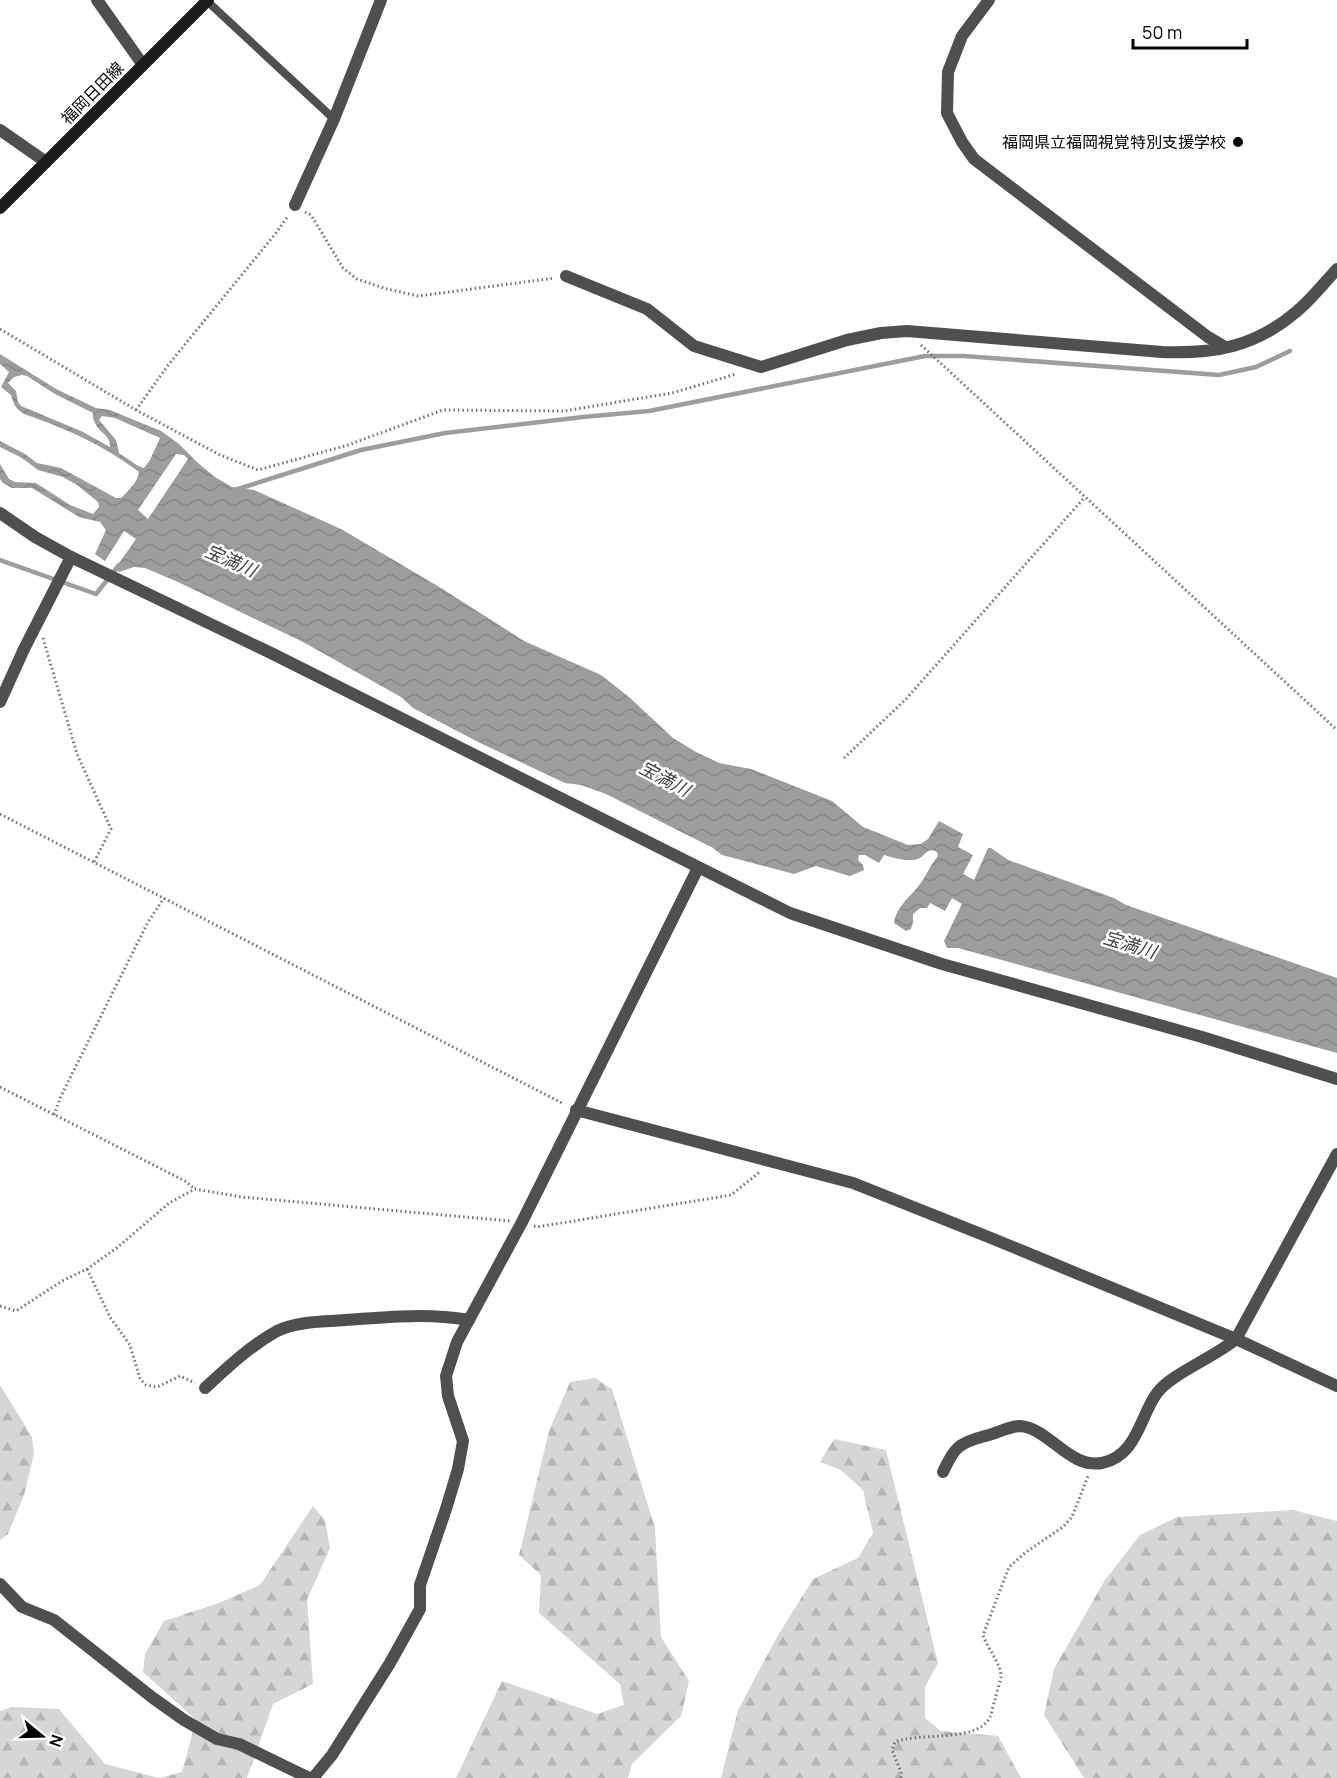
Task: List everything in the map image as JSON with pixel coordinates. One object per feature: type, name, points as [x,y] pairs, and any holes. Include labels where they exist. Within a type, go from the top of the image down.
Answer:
[{"type":"main road","name":"福岡日田線","points":[[0,208],[207,1]]},
{"type":"street","points":[[97,0],[143,65]]},
{"type":"street","points":[[295,205],[334,119],[381,0]]},
{"type":"street","points":[[989,0],[962,36],[948,72],[946,113],[962,142],[974,159],[1199,331],[1225,348]]},
{"type":"street","points":[[0,130],[46,162]]},
{"type":"street","points":[[566,276],[647,309],[694,346],[761,367],[847,340],[880,333],[907,332],[1162,352],[1195,353],[1225,348],[1267,333],[1296,312],[1337,269]]},
{"type":"street","points":[[0,513],[35,537],[71,557],[282,659],[790,913],[942,964],[1202,1037],[1337,1078]]},
{"type":"street","points":[[0,702],[71,557]]},
{"type":"street","points":[[313,1778],[332,1755],[390,1663],[420,1608],[420,1585],[446,1509],[463,1442],[448,1396],[446,1376],[457,1341],[522,1222],[698,868]]},
{"type":"street","points":[[576,1110],[853,1183],[1236,1339],[1337,1386]]},
{"type":"street","points":[[943,1472],[952,1452],[968,1440],[1020,1426],[1039,1433],[1061,1450],[1085,1462],[1103,1463],[1119,1455],[1137,1436],[1157,1393],[1173,1379],[1224,1349],[1236,1339],[1337,1154]]},
{"type":"street","points":[[205,1388],[252,1347],[279,1330],[301,1323],[396,1316],[469,1320]]},
{"type":"street","points":[[0,1584],[22,1607],[54,1620],[184,1720],[217,1739],[239,1744],[309,1778]]},
{"type":"lane","points":[[207,1],[334,119]]},
{"type":"path","points":[[136,410],[169,364],[276,233],[295,205],[311,215],[343,268],[357,279],[387,289],[418,296],[566,276]]},
{"type":"path","points":[[0,328],[136,410],[220,455],[258,470],[348,445],[443,410],[564,411],[672,393],[739,374]]},
{"type":"path","points":[[907,332],[1337,730]]},
{"type":"path","points":[[844,758],[906,699],[1085,497]]},
{"type":"path","points":[[36,627],[44,639],[77,754],[111,829],[94,862]]},
{"type":"path","points":[[0,814],[576,1110]]},
{"type":"path","points":[[54,1115],[61,1096],[148,922],[164,898]]},
{"type":"path","points":[[0,1088],[185,1180],[195,1189],[242,1197],[522,1222],[537,1227],[731,1195],[756,1176],[769,1161]]},
{"type":"path","points":[[0,1306],[16,1311],[62,1281],[87,1269],[118,1247],[169,1203],[195,1189]]},
{"type":"path","points":[[87,1269],[110,1317],[130,1345],[140,1379],[146,1385],[157,1387],[180,1376],[205,1388]]},
{"type":"path","points":[[901,1778],[902,1772],[892,1750],[895,1742],[905,1737],[954,1736],[980,1728],[989,1719],[1001,1677],[983,1635],[1009,1567],[1026,1552],[1063,1527],[1072,1517],[1088,1478],[1090,1462]]},
{"type":"green space","points":[[595,1378],[612,1389],[655,1528],[661,1637],[689,1681],[681,1716],[632,1764],[628,1778],[456,1778],[502,1681],[597,1714],[624,1705],[620,1684],[539,1613],[541,1575],[519,1555],[549,1431],[570,1382]]},
{"type":"green space","points":[[0,1385],[32,1437],[34,1454],[24,1495],[8,1534],[0,1540]]},
{"type":"green space","points":[[834,1439],[886,1450],[938,1663],[925,1687],[925,1718],[941,1731],[998,1736],[1021,1778],[721,1778],[738,1710],[777,1637],[813,1579],[858,1558],[873,1533],[863,1490],[841,1470],[820,1462]]},
{"type":"green space","points":[[313,1506],[325,1520],[330,1548],[307,1600],[313,1684],[273,1704],[247,1778],[159,1778],[182,1772],[196,1720],[143,1672],[145,1654],[164,1621],[219,1603],[260,1585]]},
{"type":"green space","points":[[1293,1510],[1337,1521],[1337,1778],[1084,1778],[1044,1715],[1054,1669],[1105,1580],[1140,1535],[1177,1517]]},
{"type":"green space","points":[[12,1707],[59,1709],[105,1764],[159,1778],[0,1778],[0,1711]]},
{"type":"water","name":"宝満川","points":[[0,354],[56,389],[96,408],[110,410],[161,431],[215,477],[232,487],[254,490],[341,529],[441,588],[524,641],[601,675],[629,697],[673,738],[719,763],[751,769],[832,801],[863,827],[908,845],[921,844],[928,839],[939,821],[963,834],[958,847],[973,855],[963,874],[974,880],[988,848],[991,848],[1008,860],[1114,898],[1126,905],[1337,978],[1337,1053],[958,948],[947,948],[944,941],[962,904],[952,898],[945,911],[930,903],[927,908],[920,908],[913,914],[911,929],[906,931],[894,923],[901,906],[920,884],[938,856],[937,852],[932,850],[920,858],[911,860],[884,855],[879,863],[865,855],[859,855],[858,860],[864,870],[850,876],[816,866],[794,874],[722,855],[713,848],[606,794],[581,785],[565,783],[480,743],[413,708],[401,697],[303,642],[178,582],[145,568],[134,567],[119,572],[115,569],[136,539],[124,531],[105,561],[95,554],[106,530],[100,522],[79,517],[32,488],[12,488],[3,483],[0,479],[0,464],[9,479],[15,482],[36,483],[70,505],[93,514],[99,507],[98,502],[63,477],[38,470],[22,458],[0,447],[0,441],[37,463],[61,468],[116,498],[121,498],[130,489],[139,472],[84,438],[21,412],[15,406],[11,395],[1,387],[9,372],[0,364]],"holes":[[[22,375],[93,413],[94,422],[109,440],[110,447],[81,431],[21,406],[16,391],[8,383],[14,377]],[[102,416],[115,418],[160,438],[144,468],[119,453],[116,440],[99,420]],[[176,454],[184,455],[188,459],[148,519],[138,510]]]},
{"type":"waterway","points":[[235,490],[361,450],[445,433],[649,411],[925,356],[964,356],[1219,375],[1256,367],[1290,351]]},
{"type":"waterway","points":[[0,560],[96,594],[119,565]]},
{"type":"place","name":"福岡県立福岡視覚特別支援学校","points":[[1238,142]]}]
